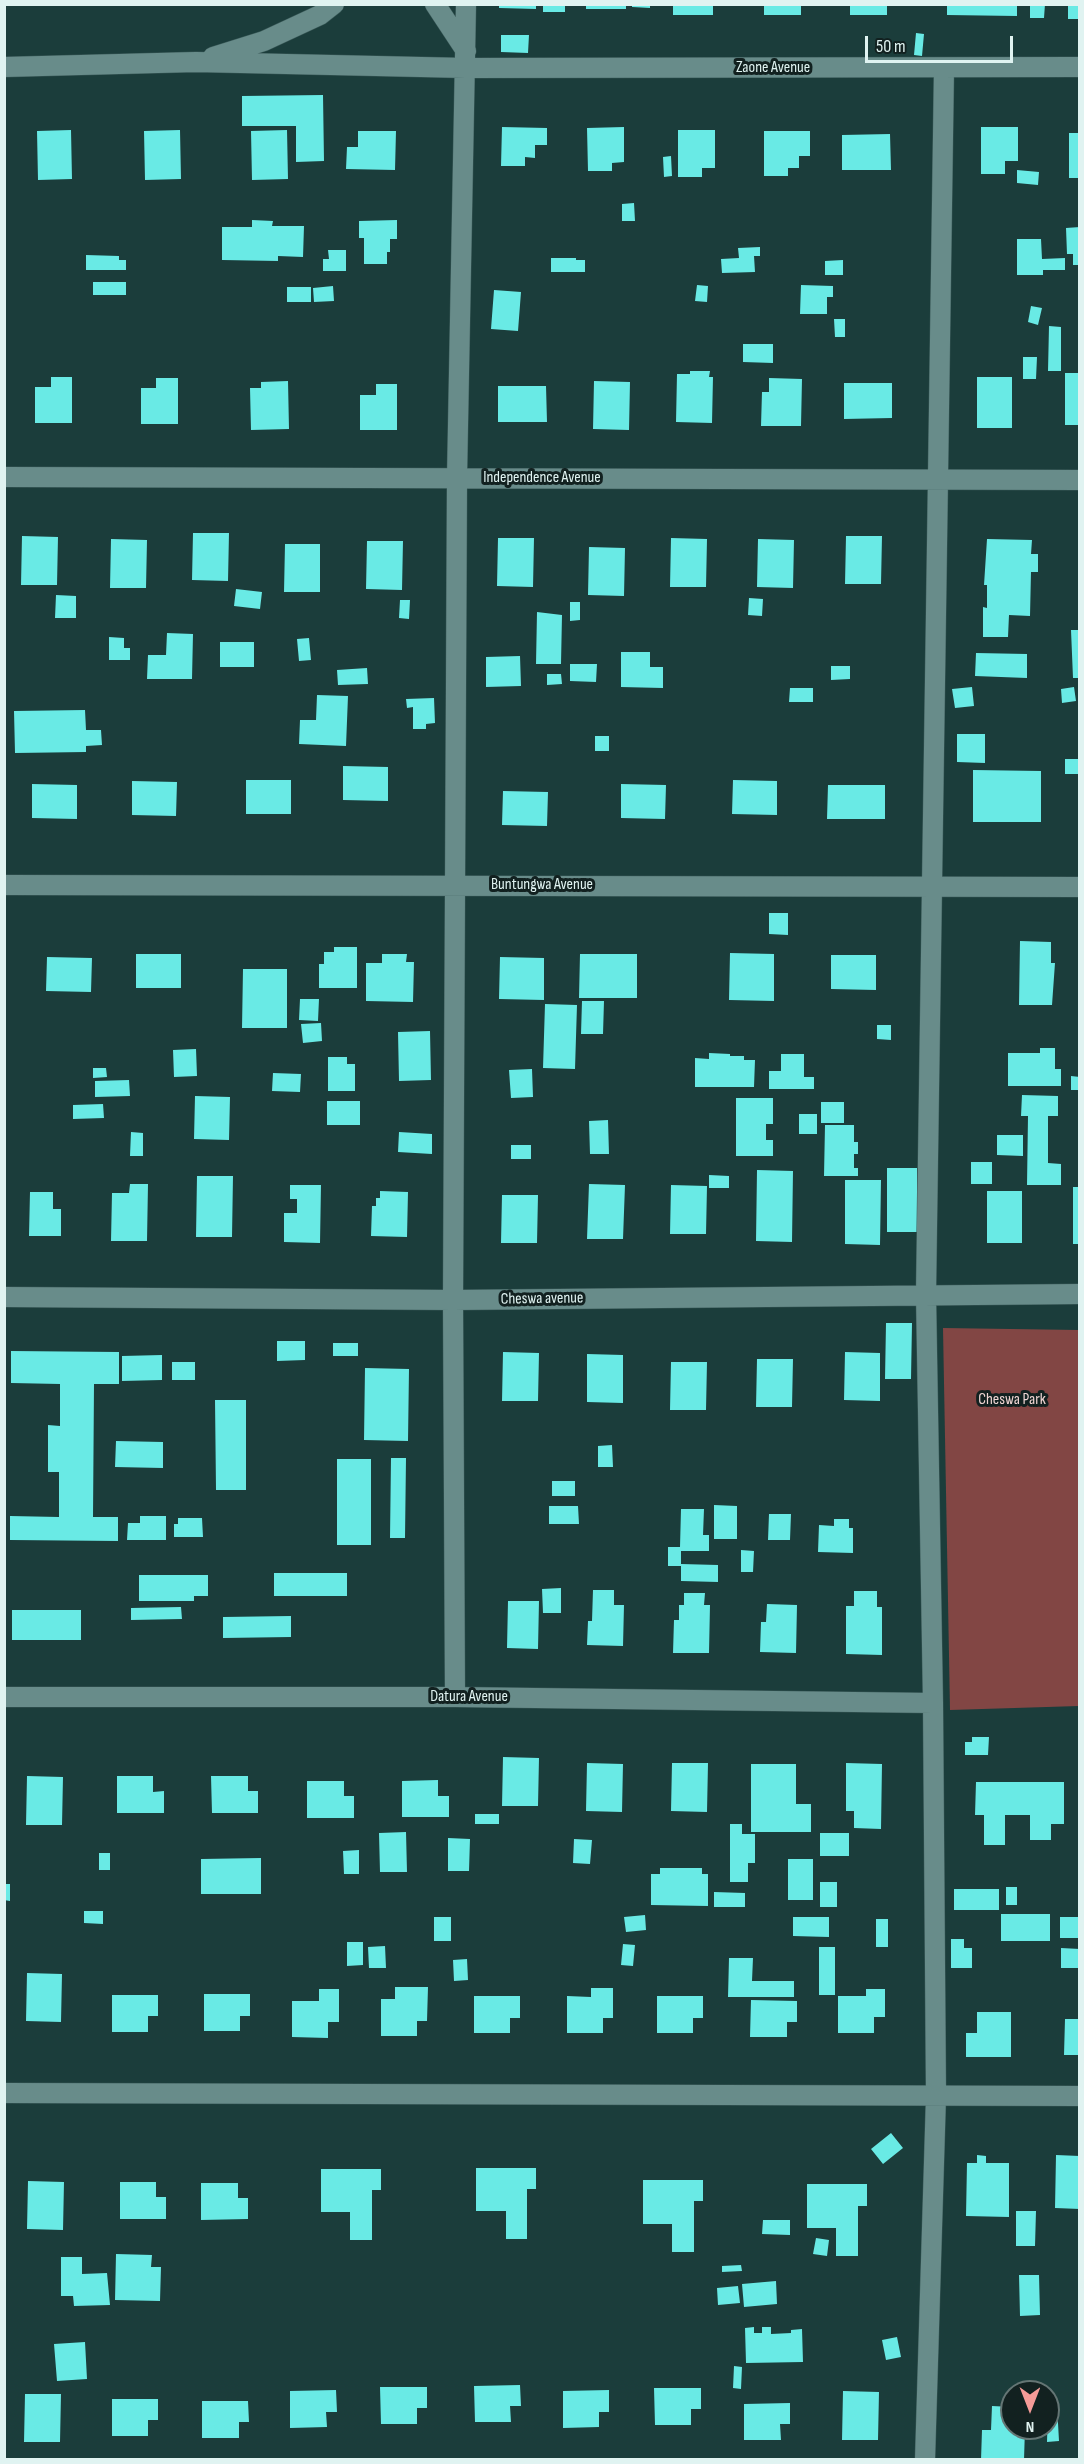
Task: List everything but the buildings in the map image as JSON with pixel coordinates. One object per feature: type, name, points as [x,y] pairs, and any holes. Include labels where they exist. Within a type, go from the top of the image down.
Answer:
[{"type":"street","points":[[4,67],[196,62],[264,41],[320,15],[334,4]]},
{"type":"street","points":[[435,4],[466,60]]},
{"type":"street","points":[[455,1697],[453,1300],[457,478],[466,4]]},
{"type":"street","name":"Zaone Avenue","points":[[196,62],[466,60],[944,68],[1080,67]]},
{"type":"street","points":[[925,2460],[936,2096],[933,1703],[926,1294],[944,68]]},
{"type":"street","name":"Independence Avenue","points":[[4,477],[1080,480]]},
{"type":"street","name":"Buntungwa Avenue","points":[[4,885],[455,884],[1080,887]]},
{"type":"street","name":"Cheswa avenue","points":[[4,1297],[453,1300],[1080,1294]]},
{"type":"street","name":"Datura Avenue","points":[[4,1697],[455,1697],[933,1703]]},
{"type":"street","points":[[4,2093],[1080,2096]]},
{"type":"green space","name":"Cheswa Park","points":[[943,1328],[1079,1330],[1079,1706],[950,1710]]}]
